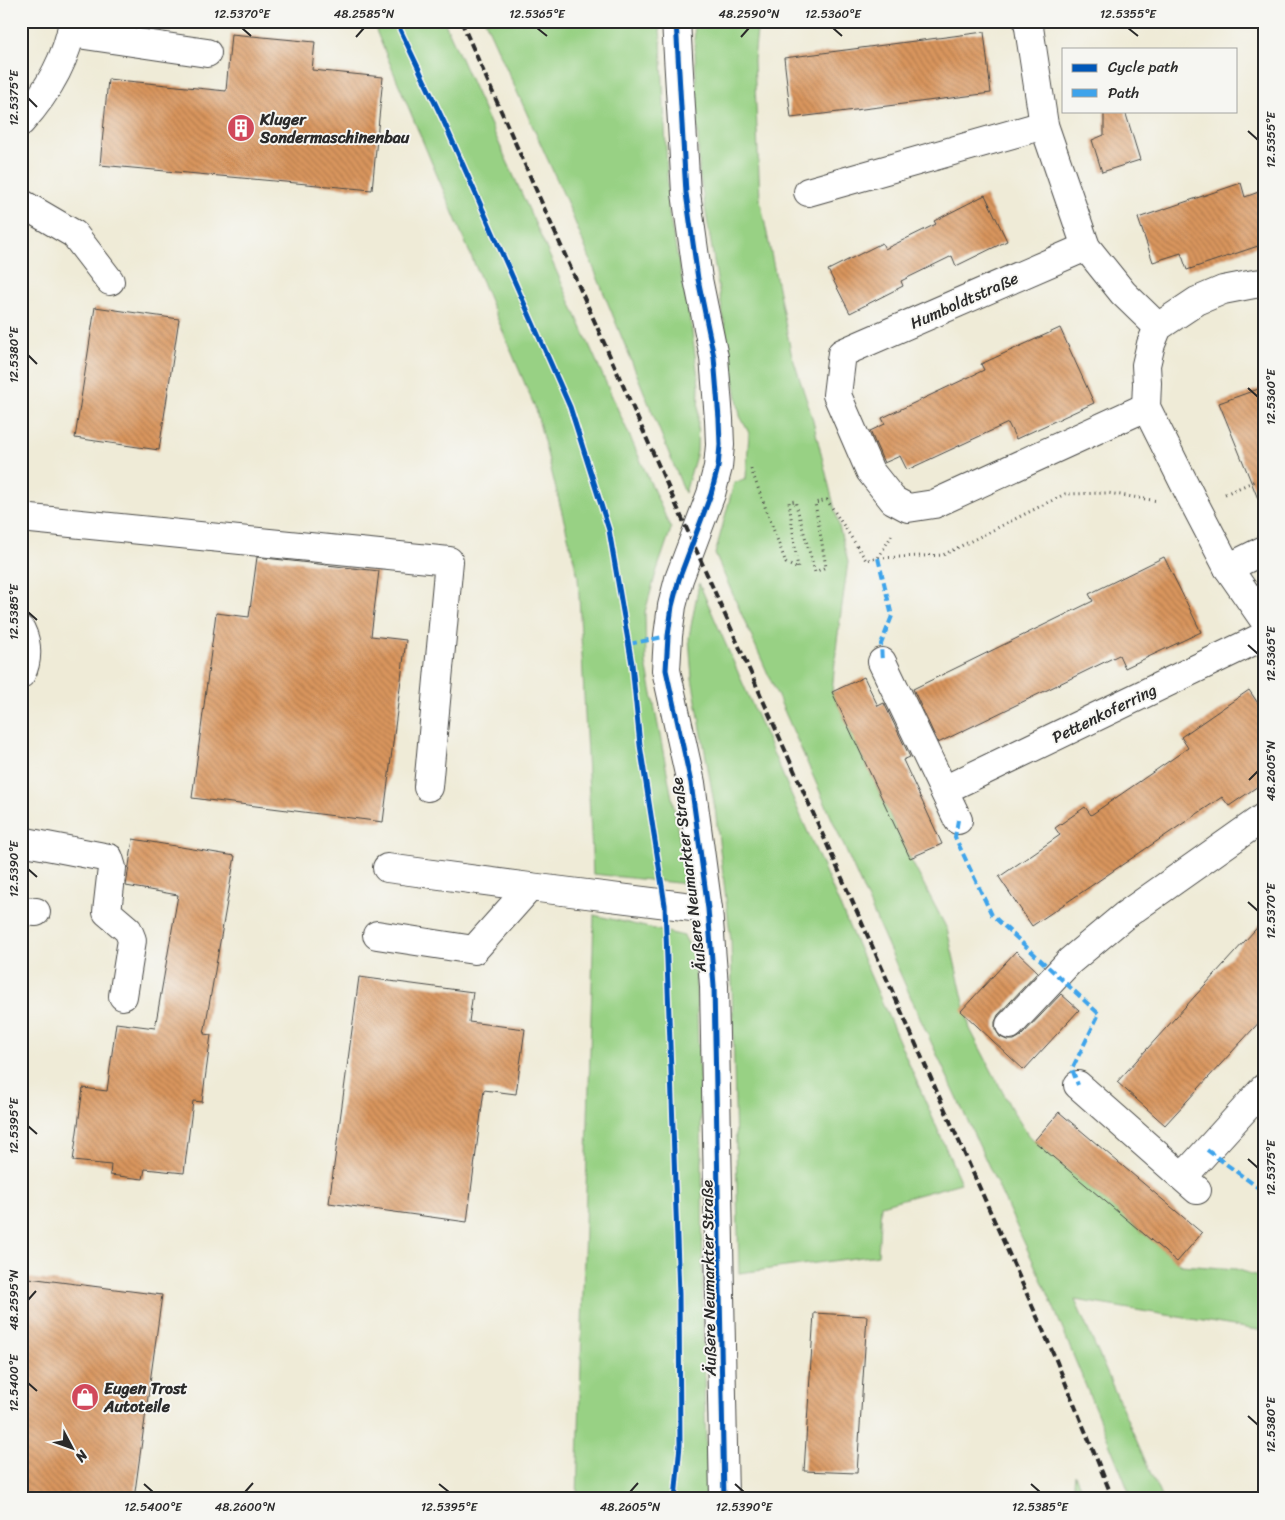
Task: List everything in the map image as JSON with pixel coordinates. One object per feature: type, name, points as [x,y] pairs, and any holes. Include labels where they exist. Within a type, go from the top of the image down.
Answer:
[{"type":"street","name":"Äußere Neumarkter Straße","points":[[676,21],[686,193],[698,279],[714,357],[720,445],[718,466],[711,494],[682,569],[672,606],[666,670],[691,783],[708,909],[714,986],[724,1499]]},
{"type":"street","points":[[1028,21],[1044,125],[1086,247],[1123,293],[1158,328]]},
{"type":"street","points":[[21,122],[45,92],[62,62],[72,27],[207,53]]},
{"type":"street","points":[[808,192],[1044,125]]},
{"type":"street","points":[[21,203],[74,234],[110,281]]},
{"type":"street","name":"Humboldtstraße","points":[[908,508],[893,500],[870,471],[837,395],[842,353],[1086,247]]},
{"type":"street","points":[[1264,283],[1223,290],[1197,301],[1158,328],[1151,344],[1146,365],[1146,407],[1228,568],[1264,620]]},
{"type":"street","points":[[908,508],[934,504],[1146,407]]},
{"type":"street","points":[[21,518],[449,561],[428,787]]},
{"type":"street","points":[[1228,568],[1264,550]]},
{"type":"street","points":[[21,630],[27,652],[21,674]]},
{"type":"street","name":"Pettenkoferring","points":[[944,790],[1264,636]]},
{"type":"street","points":[[882,662],[958,820]]},
{"type":"street","points":[[1010,1025],[1070,962],[1124,916],[1264,817]]},
{"type":"street","points":[[21,841],[109,858],[112,868],[107,912],[128,930],[132,940],[123,996]]},
{"type":"street","points":[[387,868],[708,909]]},
{"type":"street","points":[[377,935],[474,950],[530,887]]},
{"type":"street","points":[[1078,1085],[1190,1184],[1264,1088]]},
{"type":"path","points":[[720,445],[736,444],[747,457],[786,563],[798,569],[789,502],[795,501],[815,572],[826,567],[815,503],[826,500],[866,560],[943,555],[1065,494],[1108,493],[1165,502],[1193,502],[1264,477]]},
{"type":"path","points":[[878,558],[908,508]]},
{"type":"green space","points":[[372,21],[444,21],[671,529],[645,612],[646,663],[687,884],[593,874],[578,576],[536,410]]},
{"type":"green space","points":[[485,21],[659,21],[669,214],[691,324],[699,385],[697,452],[685,493],[566,200]]},
{"type":"green space","points":[[694,21],[758,21],[754,60],[760,199],[791,352],[812,417],[848,562],[832,692],[910,858],[947,929],[970,1029],[1011,1108],[1034,1141],[1181,1265],[1236,1269],[1264,1278],[1264,1331],[1075,1300],[1162,1499],[1132,1499],[1049,1296],[919,1016],[715,554],[734,483],[746,478],[749,433],[740,416],[699,171]]},
{"type":"green space","points":[[699,583],[961,1183],[881,1205],[878,1255],[739,1273],[731,941],[715,808],[692,678],[689,637]]},
{"type":"green space","points":[[594,915],[684,936],[695,956],[702,1155],[703,1343],[707,1479],[705,1499],[577,1499]]},
{"type":"green space","points":[[1075,1475],[1086,1499],[1072,1499]]},
{"type":"building","points":[[984,32],[991,93],[791,118],[784,58]]},
{"type":"building","name":"Kluger Sondermaschinenbau","points":[[231,34],[315,42],[312,70],[383,77],[372,190],[100,165],[108,79],[226,91]]},
{"type":"building","points":[[1104,112],[1125,112],[1140,160],[1102,172],[1092,140],[1104,135]]},
{"type":"building","points":[[1241,183],[1245,197],[1264,190],[1264,244],[1187,270],[1181,253],[1153,262],[1138,218]]},
{"type":"building","points":[[985,195],[1007,241],[956,266],[952,256],[901,281],[903,286],[850,313],[828,270],[882,243],[885,249],[936,224],[934,221]]},
{"type":"building","points":[[95,307],[179,319],[159,450],[75,438]]},
{"type":"building","points":[[1060,328],[1094,403],[1016,439],[1008,423],[907,470],[900,456],[884,463],[870,431],[885,424],[882,418],[984,370],[981,364]]},
{"type":"building","points":[[1264,387],[1264,511],[1263,511],[1219,403]]},
{"type":"building","points":[[257,557],[379,571],[371,636],[406,640],[383,822],[192,798],[216,613],[249,617]]},
{"type":"building","points":[[1164,557],[1201,632],[1125,668],[1119,655],[938,743],[913,689],[1093,601],[1089,594]]},
{"type":"building","points":[[864,677],[878,706],[884,703],[910,757],[903,760],[942,844],[910,858],[832,692]]},
{"type":"building","points":[[1249,690],[1264,712],[1264,782],[1229,806],[1222,797],[1032,926],[999,877],[1060,835],[1055,828],[1085,807],[1091,815],[1188,748],[1181,737]]},
{"type":"building","points":[[133,839],[235,856],[204,1034],[211,1035],[202,1102],[193,1101],[184,1173],[145,1169],[143,1179],[110,1175],[111,1165],[73,1161],[83,1088],[107,1091],[116,1023],[155,1028],[178,895],[126,886]]},
{"type":"building","points":[[1264,920],[1264,1017],[1165,1125],[1117,1082]]},
{"type":"building","points":[[1016,951],[1038,972],[998,1015],[995,1029],[1000,1037],[1014,1040],[1021,1036],[1061,994],[1079,1010],[1024,1070],[961,1011]]},
{"type":"building","points":[[359,977],[473,992],[469,1022],[525,1029],[516,1094],[484,1090],[467,1222],[329,1203]]},
{"type":"building","points":[[1059,1112],[1202,1233],[1177,1262],[1034,1141]]},
{"type":"building","name":"Eugen Trost Autoteile","points":[[21,1277],[162,1295],[134,1499],[21,1499]]},
{"type":"building","points":[[814,1313],[867,1316],[857,1473],[804,1471]]},
{"type":"railway","points":[[461,21],[1054,1355],[1113,1499]]},
{"type":"marked path","points":[[878,558],[892,616],[881,644],[882,662]]},
{"type":"marked path","points":[[629,644],[668,636]]},
{"type":"marked path","points":[[958,820],[955,837],[992,915],[1099,1014],[1072,1069],[1078,1085]]},
{"type":"marked path","points":[[1207,1150],[1264,1192]]},
{"type":"cycle path","points":[[396,21],[444,122],[570,407],[609,530],[632,664],[640,745],[665,905],[679,1294],[680,1445],[675,1499]]},
{"type":"cycle path","points":[[676,21],[686,193],[698,279],[714,357],[720,445],[718,467],[711,494],[679,579],[672,606],[666,670],[691,783],[708,909],[714,986],[724,1499]]},
{"type":"place","name":"Kluger Sondermaschinenbau","points":[[241,128]]},
{"type":"place","name":"Eugen Trost Autoteile","points":[[85,1397]]}]
